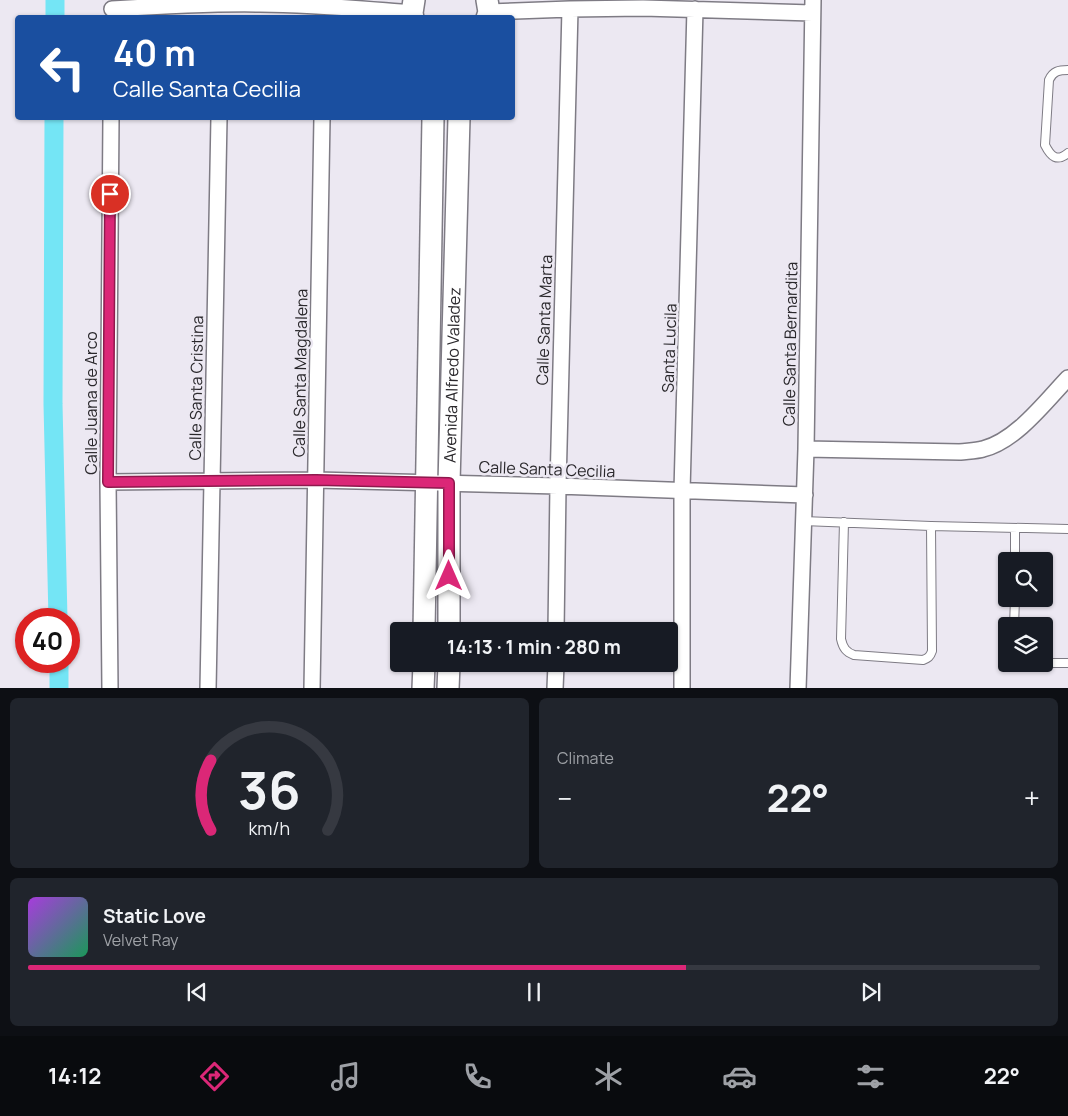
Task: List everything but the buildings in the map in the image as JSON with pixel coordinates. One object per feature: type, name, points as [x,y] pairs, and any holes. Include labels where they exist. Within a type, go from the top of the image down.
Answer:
[{"type":"street","points":[[112,9],[173,3],[220,11],[259,2],[324,12],[413,10]]},
{"type":"street","points":[[488,10],[570,9],[643,4],[695,9],[725,5],[813,6]]},
{"type":"street","name":"Calle Santa Bernardita","points":[[798,688],[805,495],[813,6]]},
{"type":"street","name":"Calle Santa Marta","points":[[556,622],[570,9]]},
{"type":"street","name":"Santa Lucila","points":[[682,688],[682,491],[695,9]]},
{"type":"street","name":"Calle Juana de Arco","points":[[110,688],[108,482],[111,120]]},
{"type":"street","name":"Calle Santa Cristina","points":[[208,688],[218,120]]},
{"type":"street","name":"Calle Santa Magdalena","points":[[312,688],[322,120]]},
{"type":"street","name":"Avenida Alfredo Valadez","points":[[424,622],[433,120]]},
{"type":"street","name":"Avenida Alfredo Valadez","points":[[449,622],[449,483],[459,120]]},
{"type":"street","points":[[806,449],[960,452],[984,449],[1002,441],[1020,428],[1068,378]]},
{"type":"street","name":"Calle Santa Cecilia","points":[[108,482],[316,480],[428,482],[805,495]]},
{"type":"street","points":[[423,688],[424,672]]},
{"type":"street","points":[[448,672],[448,688]]},
{"type":"street","points":[[555,688],[556,672]]},
{"type":"lane","points":[[1068,70],[1056,71],[1049,80],[1046,145],[1049,153],[1055,157],[1061,157],[1068,153]]},
{"type":"lane","points":[[804,521],[1068,529]]},
{"type":"lane","points":[[844,522],[841,639],[843,647],[847,652],[854,655],[923,660],[928,659],[932,651],[932,526]]},
{"type":"lane","points":[[1014,552],[1015,528]]},
{"type":"lane","points":[[1053,663],[1068,663]]},
{"type":"waterway","points":[[55,0],[55,15]]},
{"type":"waterway","points":[[54,120],[53,404],[58,608]]},
{"type":"waterway","points":[[59,673],[59,688]]},
{"type":"route","points":[[110,194],[108,482],[316,480],[449,483],[449,576]]}]
